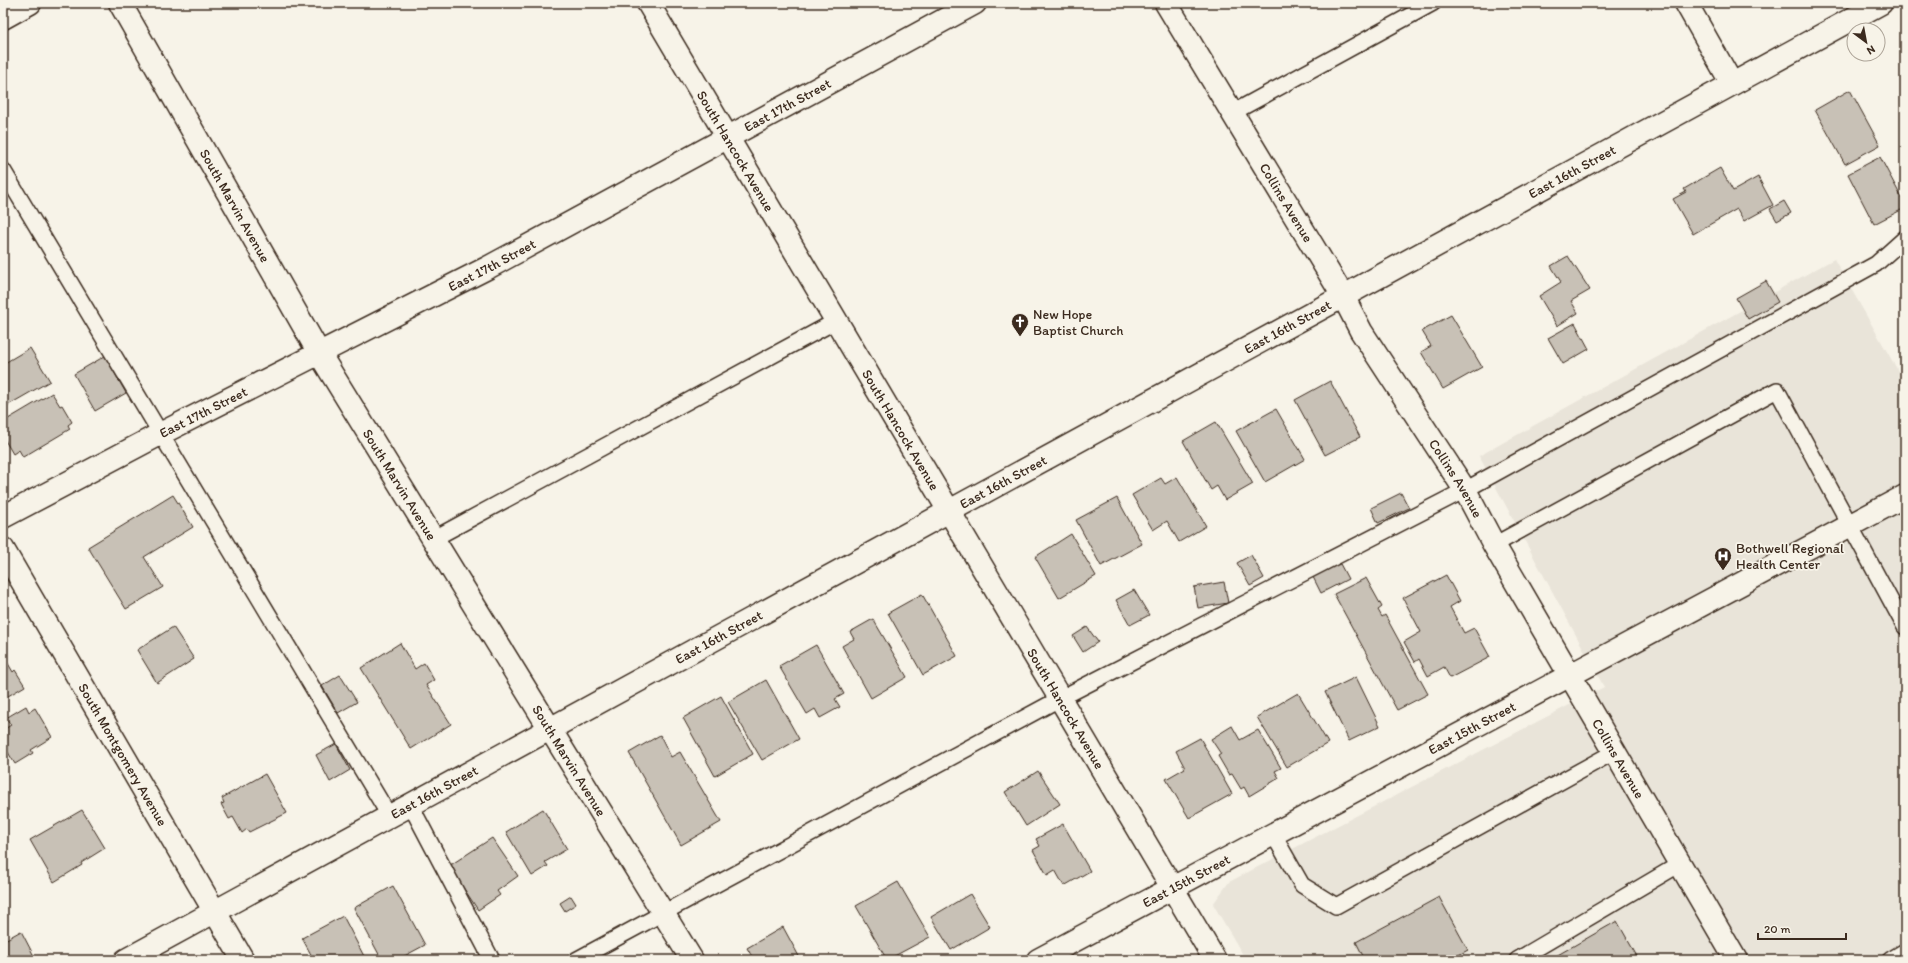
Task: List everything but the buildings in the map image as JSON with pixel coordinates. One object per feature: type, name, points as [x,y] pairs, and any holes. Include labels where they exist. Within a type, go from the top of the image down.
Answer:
[{"type":"street","points":[[3,18],[30,3]]},
{"type":"street","name":"South Marvin Avenue","points":[[120,3],[319,353],[692,960]]},
{"type":"street","name":"South Hancock Avenue","points":[[648,3],[1215,960]]},
{"type":"street","name":"East 17th Street","points":[[3,517],[319,353],[489,267],[975,3]]},
{"type":"street","name":"Collins Avenue","points":[[1166,3],[1343,296],[1361,331],[1465,490],[1494,545],[1736,960]]},
{"type":"street","points":[[1686,3],[1732,84]]},
{"type":"street","name":"East 16th Street","points":[[126,960],[411,806],[549,729],[1881,3]]},
{"type":"street","name":"East 15th Street","points":[[1038,960],[1905,496]]},
{"type":"street","name":"South Montgomery Avenue","points":[[3,549],[243,960]]},
{"type":"lane","points":[[1232,113],[1433,3]]},
{"type":"lane","points":[[3,170],[390,817]]},
{"type":"lane","points":[[576,960],[1061,698],[1465,490],[1876,264],[1905,238]]},
{"type":"lane","points":[[433,539],[836,321]]},
{"type":"lane","points":[[1494,545],[1777,390],[1905,627]]},
{"type":"lane","points":[[1273,834],[1302,885],[1336,906],[1614,752]]},
{"type":"lane","points":[[411,806],[492,960]]},
{"type":"lane","points":[[1517,960],[1680,864]]},
{"type":"lane","points":[[1890,960],[1905,952]]},
{"type":"shaded area","name":"Bothwell Regional Health Center","points":[[1834,259],[1905,383],[1905,960],[1246,960],[1213,904],[1229,882],[1604,687],[1479,456]]},
{"type":"place","name":"New Hope Baptist Church","points":[[1020,337]]},
{"type":"place","name":"Bothwell Regional Health Center","points":[[1723,571]]}]
